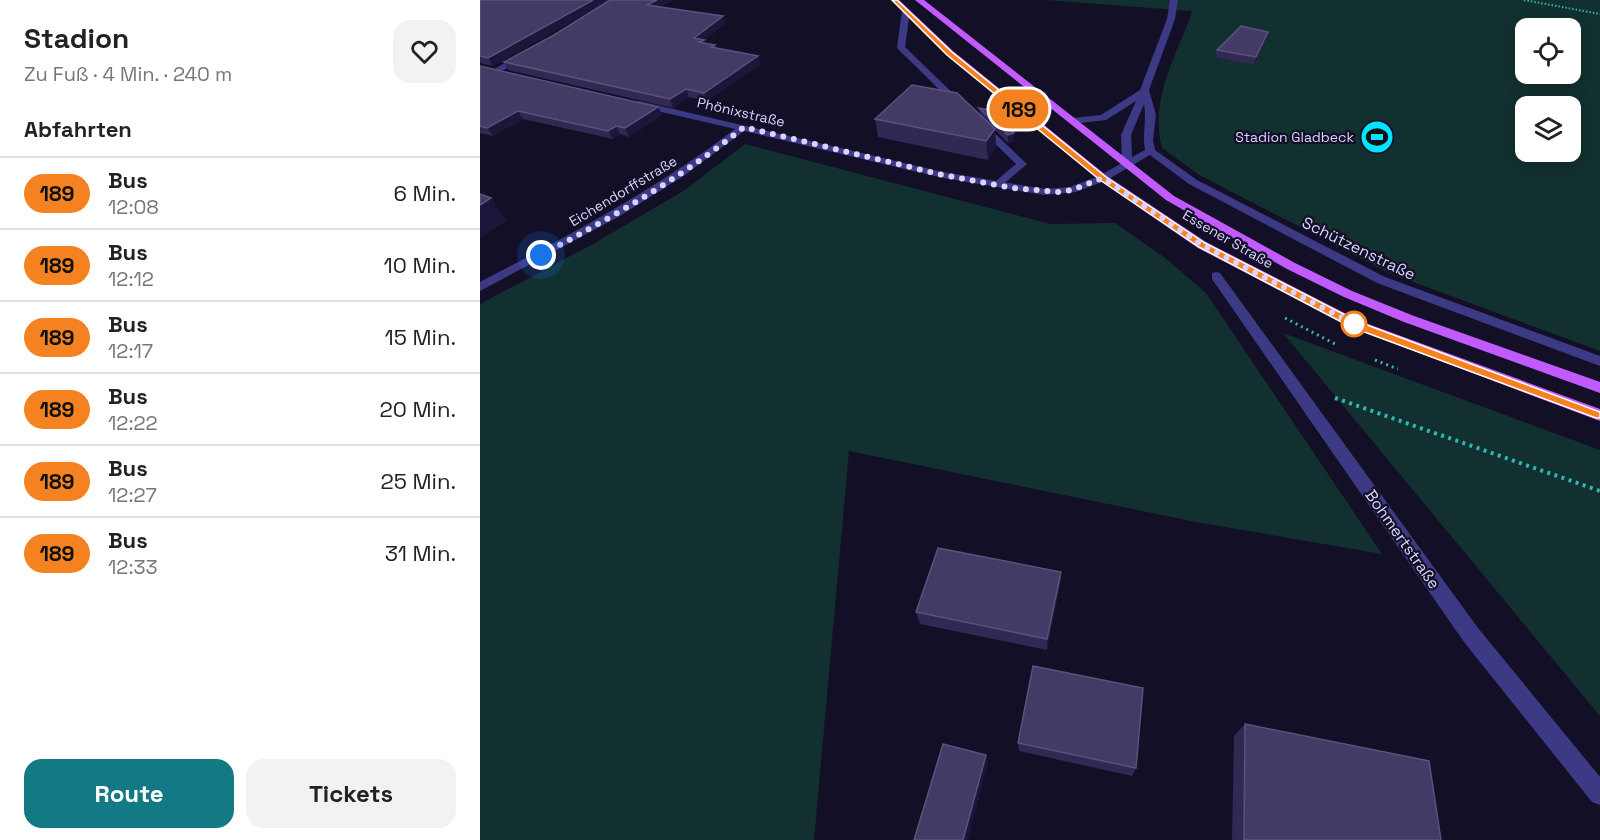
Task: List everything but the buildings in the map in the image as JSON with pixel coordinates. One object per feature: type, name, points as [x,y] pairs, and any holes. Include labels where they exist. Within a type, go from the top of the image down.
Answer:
[{"type":"main road","name":"Essener Straße","points":[[895,0],[950,53],[1103,178],[1202,245],[1355,324],[1600,415]]},
{"type":"main road","name":"Essener Straße","points":[[919,0],[1170,198],[1291,266],[1348,294],[1600,388]]},
{"type":"street","points":[[1127,165],[1126,135],[1145,91],[1171,19],[1174,0]]},
{"type":"street","points":[[906,11],[901,48],[970,114]]},
{"type":"street","points":[[512,75],[491,70],[534,50]]},
{"type":"street","points":[[1072,122],[1103,118],[1145,91]]},
{"type":"street","points":[[1145,91],[1150,114],[1148,140],[1150,151]]},
{"type":"street","name":"Phönixstraße","points":[[633,102],[996,185],[1059,192],[1072,190],[1103,178],[1150,151]]},
{"type":"street","points":[[978,122],[1022,164],[996,185]]},
{"type":"street","name":"Eichendorffstraße","points":[[480,287],[648,197],[704,160],[744,127]]},
{"type":"street","name":"Schützenstraße","points":[[1150,151],[1193,182],[1381,280],[1600,361]]},
{"type":"street","name":"Bohmertstraße","points":[[1216,276],[1472,635],[1600,794]]},
{"type":"path","points":[[1524,0],[1600,14]]},
{"type":"path","points":[[1292,383],[1600,490]]},
{"type":"green space","name":"Stadion Gladbeck","points":[[1044,0],[1600,0],[1600,351],[1389,273],[1199,175],[1162,148],[1159,112],[1172,61],[1192,11]]},
{"type":"green space","points":[[745,144],[1050,224],[1115,223],[1164,257],[1206,293],[1382,554],[1196,522],[849,451],[814,840],[480,840],[480,304],[593,244],[685,190]]},
{"type":"green space","points":[[1283,333],[1600,450],[1600,716]]},
{"type":"bus line","name":"189","points":[[895,0],[950,53],[1103,178],[1145,209],[1202,245],[1260,277],[1382,336],[1600,415]]},
{"type":"place","name":"Stadion Gladbeck","points":[[1377,137]]},
{"type":"route","points":[[541,255],[648,197],[704,160],[744,127],[943,175],[1012,188],[1059,192],[1072,190],[1103,178],[1145,209],[1202,245],[1354,324]]}]
